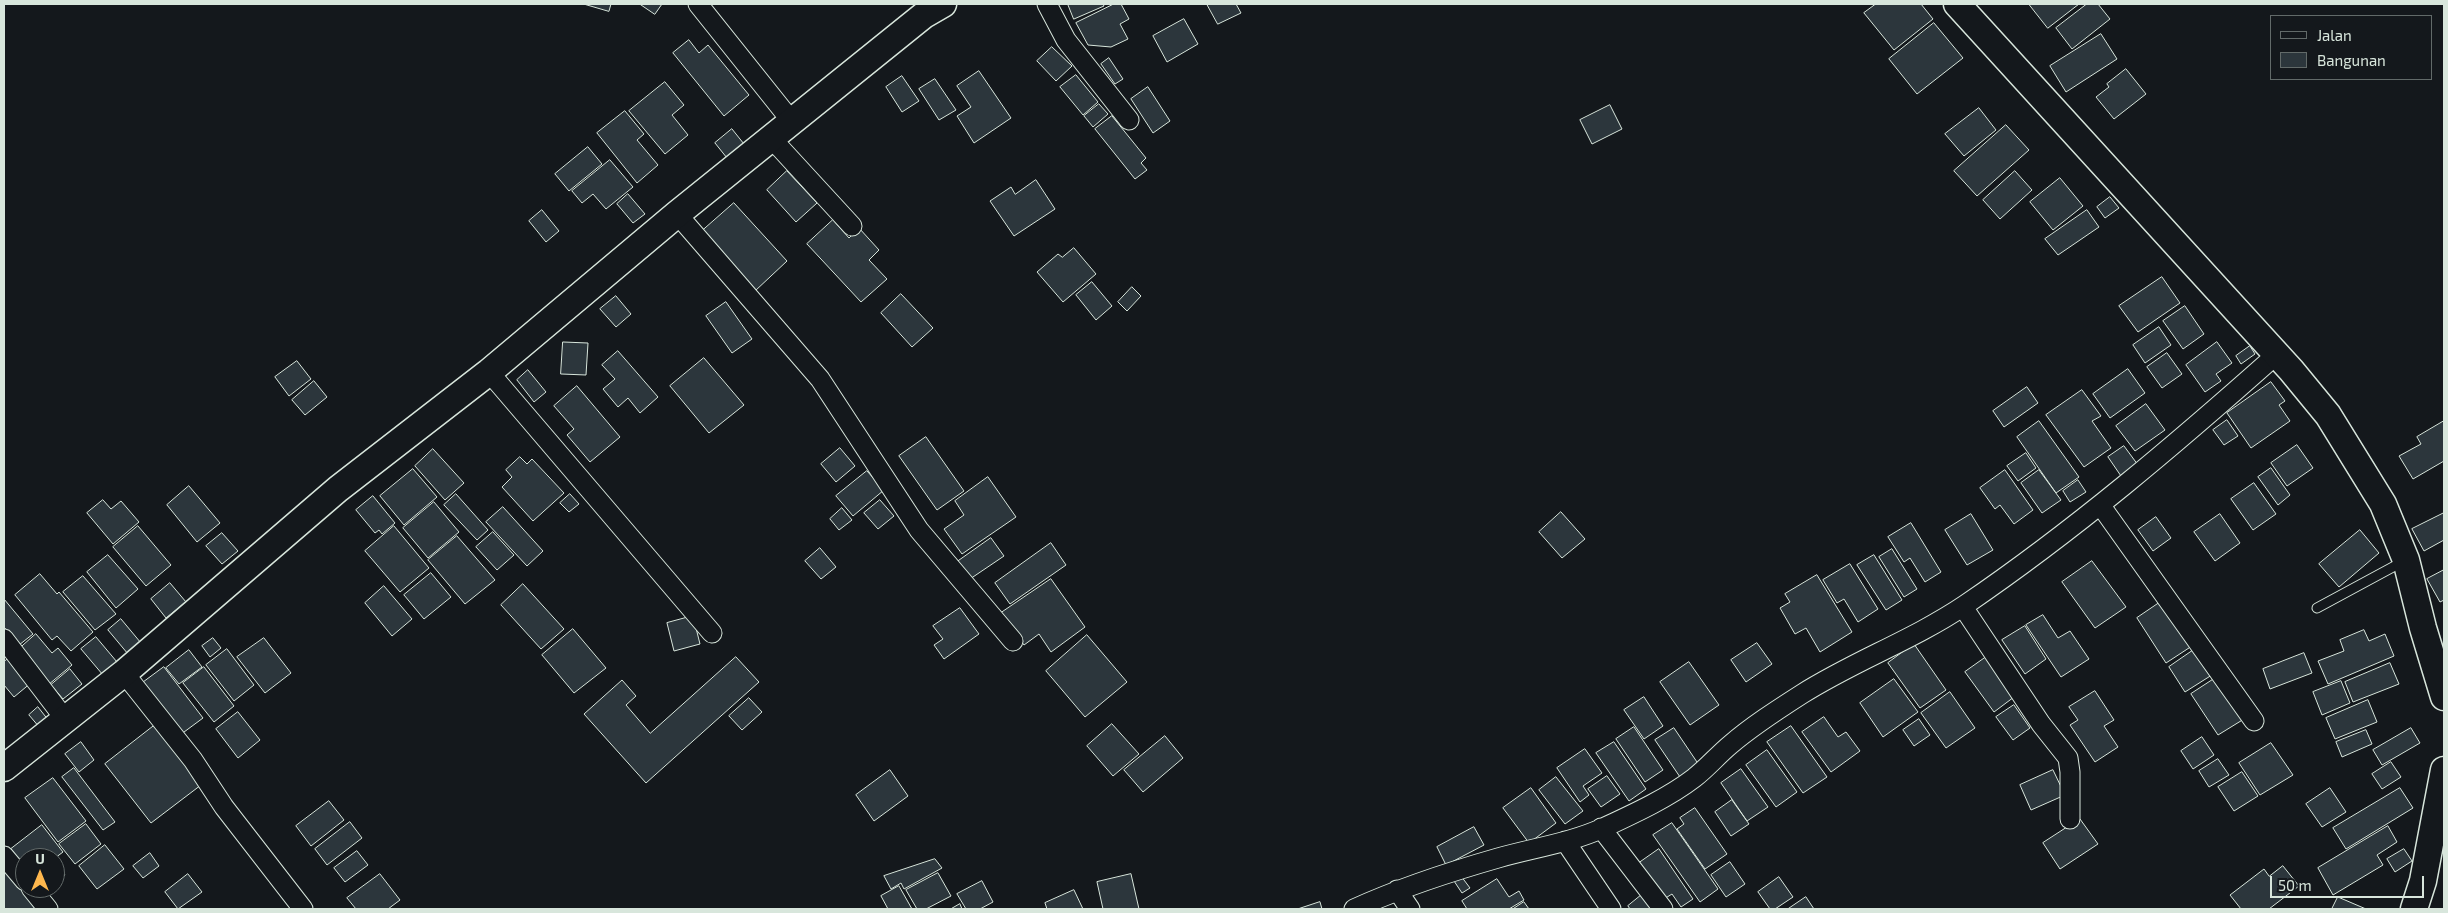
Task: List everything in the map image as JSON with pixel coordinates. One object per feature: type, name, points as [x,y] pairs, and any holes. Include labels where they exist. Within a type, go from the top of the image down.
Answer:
[{"type":"street","points":[[698,4],[793,122]]},
{"type":"street","points":[[4,768],[124,673],[338,489],[488,372],[677,214],[924,16],[943,4]]},
{"type":"street","points":[[1047,4],[1066,40],[1129,120]]},
{"type":"street","points":[[1957,4],[2291,370],[2328,415],[2383,504],[2406,560],[2423,628],[2444,697]]},
{"type":"street","points":[[772,139],[852,226]]},
{"type":"street","points":[[677,214],[820,379],[919,530],[1013,641]]},
{"type":"street","points":[[1354,909],[1397,890],[1499,857],[1565,841],[1601,828],[1667,795],[1694,778],[1733,742],[1804,692],[1963,606],[2100,506],[2276,355]]},
{"type":"street","points":[[488,372],[712,633]]},
{"type":"street","points":[[2100,506],[2254,721]]},
{"type":"street","points":[[1963,606],[2041,724],[2068,758],[2070,772],[2070,819]]},
{"type":"street","points":[[4,639],[65,719]]},
{"type":"street","points":[[124,673],[193,760],[224,807],[303,909]]},
{"type":"street","points":[[2414,909],[2423,881],[2444,770]]},
{"type":"street","points":[[1601,828],[1663,909]]},
{"type":"street","points":[[1565,841],[1611,909]]},
{"type":"street","points":[[4,856],[15,869]]},
{"type":"street","points":[[1397,890],[1410,909]]},
{"type":"street","points":[[39,898],[48,909]]},
{"type":"lane","points":[[2317,608],[2406,560]]},
{"type":"building","points":[[584,4],[611,4],[609,11]]},
{"type":"building","points":[[640,4],[662,4],[655,14]]},
{"type":"building","points":[[1068,4],[1103,4],[1104,6],[1074,19]]},
{"type":"building","points":[[1114,4],[1121,4],[1129,19],[1120,24],[1128,39],[1111,47],[1088,45],[1076,23]]},
{"type":"building","points":[[1207,4],[1236,4],[1241,13],[1218,24]]},
{"type":"building","points":[[1876,4],[1921,4],[1933,19],[1894,50],[1864,13]]},
{"type":"building","points":[[2029,4],[2079,4],[2048,28]]},
{"type":"building","points":[[2087,4],[2098,4],[2110,19],[2072,49],[2056,28]]},
{"type":"building","points":[[1184,19],[1198,44],[1167,62],[1153,36]]},
{"type":"building","points":[[1934,23],[1963,58],[1917,94],[1889,59]]},
{"type":"building","points":[[2101,34],[2117,59],[2066,92],[2050,66]]},
{"type":"building","points":[[689,40],[699,53],[708,45],[749,95],[724,116],[673,53]]},
{"type":"building","points":[[1052,47],[1072,66],[1056,81],[1037,61]]},
{"type":"building","points":[[1109,58],[1123,79],[1115,84],[1101,64]]},
{"type":"building","points":[[2126,69],[2146,94],[2114,119],[2096,97],[2109,87],[2107,84]]},
{"type":"building","points":[[979,71],[1011,118],[974,143],[957,116],[971,107],[957,86]]},
{"type":"building","points":[[1076,75],[1098,102],[1083,115],[1060,87]]},
{"type":"building","points":[[902,76],[919,101],[902,112],[886,87]]},
{"type":"building","points":[[935,79],[956,110],[939,120],[919,89]]},
{"type":"building","points":[[665,82],[684,105],[672,115],[688,135],[665,154],[629,111]]},
{"type":"building","points":[[1148,87],[1170,121],[1153,133],[1131,99]]},
{"type":"building","points":[[1099,104],[1108,114],[1093,127],[1084,116]]},
{"type":"building","points":[[1610,105],[1622,129],[1592,144],[1580,120]]},
{"type":"building","points":[[1979,108],[1996,130],[1964,156],[1945,134]]},
{"type":"building","points":[[625,111],[644,134],[637,140],[658,165],[637,183],[597,133]]},
{"type":"building","points":[[1112,116],[1146,158],[1141,163],[1147,170],[1135,179],[1095,129]]},
{"type":"building","points":[[2006,125],[2029,150],[1977,196],[1954,171]]},
{"type":"building","points":[[732,129],[748,149],[731,163],[715,143]]},
{"type":"building","points":[[588,147],[602,164],[569,191],[555,174]]},
{"type":"building","points":[[610,160],[633,187],[606,209],[593,194],[582,203],[572,191]]},
{"type":"building","points":[[787,171],[817,203],[796,222],[767,190]]},
{"type":"building","points":[[2015,171],[2032,190],[2000,219],[1983,200]]},
{"type":"building","points":[[2060,178],[2083,206],[2053,230],[2030,202]]},
{"type":"building","points":[[1036,180],[1055,209],[1014,236],[990,201],[1011,187],[1015,194]]},
{"type":"building","points":[[628,194],[645,214],[633,223],[617,204]]},
{"type":"building","points":[[2110,197],[2119,208],[2105,218],[2097,207]]},
{"type":"building","points":[[734,203],[787,261],[755,291],[701,232]]},
{"type":"building","points":[[542,210],[559,231],[546,242],[529,221]]},
{"type":"building","points":[[2087,210],[2099,227],[2058,255],[2045,239]]},
{"type":"building","points":[[833,220],[849,238],[859,228],[879,250],[869,260],[887,279],[861,302],[807,244]]},
{"type":"building","points":[[1074,248],[1096,274],[1063,302],[1037,272],[1058,254],[1062,257]]},
{"type":"building","points":[[2162,277],[2180,303],[2138,332],[2119,306]]},
{"type":"building","points":[[1092,282],[1112,306],[1096,320],[1076,295]]},
{"type":"building","points":[[1132,287],[1141,296],[1127,311],[1118,302]]},
{"type":"building","points":[[901,294],[933,328],[912,347],[881,313]]},
{"type":"building","points":[[616,296],[631,314],[616,327],[600,309]]},
{"type":"building","points":[[726,302],[752,339],[732,353],[706,316]]},
{"type":"building","points":[[2185,306],[2204,334],[2183,349],[2163,321]]},
{"type":"building","points":[[2159,327],[2171,345],[2145,363],[2133,345]]},
{"type":"building","points":[[563,342],[588,343],[586,375],[561,374]]},
{"type":"building","points":[[2217,342],[2232,363],[2216,374],[2221,381],[2205,392],[2186,365]]},
{"type":"building","points":[[2250,346],[2255,354],[2241,364],[2236,356]]},
{"type":"building","points":[[618,351],[658,397],[640,413],[628,398],[618,407],[603,389],[615,379],[602,365]]},
{"type":"building","points":[[2167,353],[2182,374],[2162,388],[2147,367]]},
{"type":"building","points":[[704,358],[744,405],[709,433],[670,386]]},
{"type":"building","points":[[297,361],[311,379],[289,396],[275,377]]},
{"type":"building","points":[[2128,369],[2145,393],[2110,418],[2093,394]]},
{"type":"building","points":[[528,370],[546,392],[534,402],[517,380]]},
{"type":"building","points":[[314,381],[327,397],[305,415],[292,400]]},
{"type":"building","points":[[2271,382],[2285,401],[2279,405],[2290,421],[2251,448],[2227,413]]},
{"type":"building","points":[[577,386],[620,437],[590,462],[567,435],[574,429],[554,406]]},
{"type":"building","points":[[2027,387],[2038,403],[2004,427],[1993,411]]},
{"type":"building","points":[[2082,390],[2101,416],[2092,421],[2111,448],[2084,467],[2046,415]]},
{"type":"building","points":[[2146,404],[2165,430],[2135,451],[2116,426]]},
{"type":"building","points":[[2227,420],[2238,436],[2224,445],[2213,430]]},
{"type":"building","points":[[2039,421],[2079,477],[2056,493],[2017,437]]},
{"type":"building","points":[[2444,421],[2444,461],[2413,479],[2399,456],[2421,444],[2417,437]]},
{"type":"building","points":[[926,437],[964,491],[937,510],[899,456]]},
{"type":"building","points":[[2297,445],[2313,468],[2287,486],[2271,463]]},
{"type":"building","points":[[2124,446],[2138,465],[2121,476],[2108,457]]},
{"type":"building","points":[[840,448],[855,466],[836,482],[821,464]]},
{"type":"building","points":[[433,449],[464,483],[445,500],[415,466]]},
{"type":"building","points":[[2026,453],[2036,468],[2018,481],[2007,466]]},
{"type":"building","points":[[520,457],[527,464],[532,459],[564,493],[533,521],[502,487],[512,477],[506,470]]},
{"type":"building","points":[[2271,468],[2290,495],[2278,505],[2258,477]]},
{"type":"building","points":[[413,469],[437,497],[404,525],[380,496]]},
{"type":"building","points":[[2005,470],[2033,510],[2014,524],[2000,505],[1995,509],[1980,488]]},
{"type":"building","points":[[2039,470],[2061,500],[2042,513],[2021,483]]},
{"type":"building","points":[[867,471],[884,490],[853,516],[836,496]]},
{"type":"building","points":[[988,477],[1016,517],[962,554],[944,529],[964,515],[955,501]]},
{"type":"building","points":[[2078,480],[2086,492],[2070,502],[2063,491]]},
{"type":"building","points":[[2254,483],[2276,514],[2253,530],[2231,499]]},
{"type":"building","points":[[189,486],[220,523],[197,542],[167,505]]},
{"type":"building","points":[[456,494],[488,530],[477,540],[444,505]]},
{"type":"building","points":[[570,494],[579,504],[569,512],[560,503]]},
{"type":"building","points":[[373,496],[395,523],[382,534],[379,530],[375,533],[356,510]]},
{"type":"building","points":[[103,500],[111,509],[121,501],[139,522],[113,544],[87,513]]},
{"type":"building","points":[[880,500],[894,516],[878,529],[864,513]]},
{"type":"building","points":[[434,502],[459,532],[428,558],[403,528]]},
{"type":"building","points":[[503,507],[543,551],[527,566],[486,522]]},
{"type":"building","points":[[842,508],[852,520],[839,530],[830,519]]},
{"type":"building","points":[[1561,512],[1585,539],[1562,558],[1539,532]]},
{"type":"building","points":[[2444,513],[2444,540],[2424,551],[2412,529]]},
{"type":"building","points":[[1971,514],[1993,550],[1967,565],[1945,530]]},
{"type":"building","points":[[2220,514],[2240,543],[2215,561],[2194,532]]},
{"type":"building","points":[[2156,517],[2171,538],[2153,551],[2138,530]]},
{"type":"building","points":[[1911,523],[1941,572],[1925,582],[1910,558],[1904,562],[1888,537]]},
{"type":"building","points":[[138,526],[171,565],[146,586],[113,547]]},
{"type":"building","points":[[394,526],[429,568],[400,592],[365,551]]},
{"type":"building","points":[[2360,530],[2379,553],[2339,587],[2319,564]]},
{"type":"building","points":[[493,532],[514,555],[497,570],[476,547]]},
{"type":"building","points":[[222,533],[238,551],[222,564],[206,546]]},
{"type":"building","points":[[457,536],[495,580],[465,604],[428,560]]},
{"type":"building","points":[[991,538],[1004,556],[970,579],[957,562]]},
{"type":"building","points":[[1051,543],[1066,565],[1010,604],[995,583]]},
{"type":"building","points":[[820,548],[836,567],[821,579],[805,561]]},
{"type":"building","points":[[1892,549],[1917,589],[1904,597],[1879,557]]},
{"type":"building","points":[[108,555],[138,589],[116,608],[87,572]]},
{"type":"building","points":[[1874,555],[1902,600],[1886,610],[1857,565]]},
{"type":"building","points":[[2092,561],[2126,607],[2095,628],[2062,582]]},
{"type":"building","points":[[1850,564],[1878,609],[1858,622],[1844,599],[1837,603],[1823,580]]},
{"type":"building","points":[[2444,570],[2444,600],[2440,602],[2427,579]]},
{"type":"building","points":[[431,573],[451,597],[424,619],[404,595]]},
{"type":"building","points":[[40,574],[57,594],[59,592],[93,632],[71,651],[57,636],[52,640],[15,595]]},
{"type":"building","points":[[1817,575],[1852,632],[1820,652],[1806,628],[1795,634],[1780,608],[1790,602],[1785,594]]},
{"type":"building","points":[[83,576],[116,614],[95,630],[63,592]]},
{"type":"building","points":[[1051,579],[1085,627],[1051,652],[1039,634],[1024,645],[1001,613]]},
{"type":"building","points":[[170,583],[186,602],[166,618],[151,599]]},
{"type":"building","points":[[523,584],[564,629],[541,649],[501,605]]},
{"type":"building","points":[[384,586],[412,619],[392,636],[365,603]]},
{"type":"building","points":[[4,599],[33,634],[19,645],[4,627]]},
{"type":"building","points":[[2165,599],[2195,644],[2166,663],[2137,618]]},
{"type":"building","points":[[960,608],[979,634],[944,659],[934,645],[943,639],[933,626]]},
{"type":"building","points":[[2043,615],[2058,638],[2070,631],[2089,659],[2061,677],[2026,625]]},
{"type":"building","points":[[693,616],[700,644],[674,651],[667,623]]},
{"type":"building","points":[[121,619],[141,643],[128,654],[108,630]]},
{"type":"building","points":[[2025,626],[2046,659],[2025,674],[2002,640]]},
{"type":"building","points":[[573,629],[606,668],[574,693],[542,655]]},
{"type":"building","points":[[2364,630],[2369,641],[2385,634],[2394,656],[2328,684],[2318,661],[2344,651],[2340,640]]},
{"type":"building","points":[[36,634],[52,653],[58,648],[72,665],[48,685],[18,650]]},
{"type":"building","points":[[1087,635],[1127,682],[1085,717],[1046,671]]},
{"type":"building","points":[[96,637],[117,662],[103,675],[81,649]]},
{"type":"building","points":[[213,638],[221,648],[210,657],[202,646]]},
{"type":"building","points":[[264,638],[291,673],[265,693],[237,657]]},
{"type":"building","points":[[1757,643],[1772,664],[1746,682],[1731,660]]},
{"type":"building","points":[[1914,644],[1946,690],[1920,708],[1888,663]]},
{"type":"building","points":[[2198,647],[2215,673],[2185,692],[2169,667]]},
{"type":"building","points":[[227,649],[254,685],[234,701],[206,665]]},
{"type":"building","points":[[189,650],[202,667],[179,684],[166,668]]},
{"type":"building","points":[[2304,653],[2312,673],[2270,689],[2263,669]]},
{"type":"building","points":[[1989,655],[2018,694],[1994,712],[1965,672]]},
{"type":"building","points":[[11,656],[32,682],[14,697],[4,685],[4,662]]},
{"type":"building","points":[[736,657],[759,682],[646,783],[584,714],[622,680],[636,696],[626,705],[650,733]]},
{"type":"building","points":[[1689,662],[1719,705],[1690,725],[1660,682]]},
{"type":"building","points":[[2390,663],[2399,684],[2353,702],[2345,682]]},
{"type":"building","points":[[164,667],[203,718],[180,735],[141,684]]},
{"type":"building","points":[[204,667],[234,706],[214,722],[183,683]]},
{"type":"building","points":[[70,669],[82,684],[63,699],[51,685]]},
{"type":"building","points":[[2217,677],[2244,719],[2218,735],[2191,694]]},
{"type":"building","points":[[1894,679],[1918,712],[1883,737],[1860,703]]},
{"type":"building","points":[[2341,681],[2350,703],[2322,715],[2313,692]]},
{"type":"building","points":[[2095,691],[2114,720],[2104,726],[2118,747],[2095,762],[2070,725],[2078,720],[2069,707]]},
{"type":"building","points":[[1950,692],[1975,728],[1946,748],[1921,713]]},
{"type":"building","points":[[1644,697],[1663,726],[1644,739],[1624,710]]},
{"type":"building","points":[[749,698],[762,712],[742,730],[729,716]]},
{"type":"building","points":[[2368,700],[2377,722],[2335,739],[2326,718]]},
{"type":"building","points":[[2014,705],[2030,728],[2013,740],[1996,717]]},
{"type":"building","points":[[38,707],[49,721],[40,728],[29,715]]},
{"type":"building","points":[[238,712],[260,740],[238,758],[216,729]]},
{"type":"building","points":[[1824,717],[1838,737],[1846,732],[1860,751],[1831,772],[1802,732]]},
{"type":"building","points":[[1919,719],[1930,735],[1914,746],[1903,730]]},
{"type":"building","points":[[1112,724],[1139,754],[1113,776],[1087,746]]},
{"type":"building","points":[[155,725],[201,785],[151,823],[105,764]]},
{"type":"building","points":[[1791,726],[1827,777],[1803,793],[1767,742]]},
{"type":"building","points":[[1634,727],[1663,770],[1645,782],[1616,739]]},
{"type":"building","points":[[1674,728],[1699,765],[1680,777],[1655,740]]},
{"type":"building","points":[[2411,728],[2420,743],[2382,765],[2373,750]]},
{"type":"building","points":[[2366,730],[2372,744],[2342,757],[2336,742]]},
{"type":"building","points":[[1165,736],[1183,758],[1143,792],[1124,770]]},
{"type":"building","points":[[2202,737],[2214,755],[2193,769],[2181,751]]},
{"type":"building","points":[[81,742],[94,760],[79,772],[65,754]]},
{"type":"building","points":[[1614,742],[1646,789],[1629,801],[1596,753]]},
{"type":"building","points":[[2271,743],[2293,775],[2260,795],[2239,763]]},
{"type":"building","points":[[1585,749],[1602,773],[1583,786],[1589,795],[1580,802],[1557,768]]},
{"type":"building","points":[[1767,750],[1797,792],[1776,807],[1746,765]]},
{"type":"building","points":[[2218,759],[2229,775],[2209,787],[2199,771]]},
{"type":"building","points":[[2391,762],[2401,777],[2382,789],[2372,774]]},
{"type":"building","points":[[74,768],[115,822],[103,830],[62,777]]},
{"type":"building","points":[[1741,769],[1768,807],[1747,821],[1721,783]]},
{"type":"building","points":[[890,770],[908,796],[874,821],[856,795]]},
{"type":"building","points":[[2053,770],[2065,795],[2031,810],[2020,785]]},
{"type":"building","points":[[2242,772],[2258,796],[2234,811],[2218,787]]},
{"type":"building","points":[[1607,776],[1620,794],[1601,807],[1588,789]]},
{"type":"building","points":[[1556,777],[1583,811],[1565,824],[1539,790]]},
{"type":"building","points":[[53,778],[86,821],[58,842],[25,798]]},
{"type":"building","points":[[1531,788],[1556,823],[1529,843],[1503,808]]},
{"type":"building","points":[[2330,788],[2346,812],[2322,827],[2306,804]]},
{"type":"building","points":[[2400,788],[2413,808],[2346,849],[2333,828]]},
{"type":"building","points":[[1732,800],[1749,824],[1731,836],[1715,812]]},
{"type":"building","points":[[329,801],[344,820],[311,846],[296,826]]},
{"type":"building","points":[[1695,808],[1727,854],[1705,869],[1677,829],[1684,824],[1680,818]]},
{"type":"building","points":[[2080,819],[2098,844],[2060,869],[2043,843]]},
{"type":"building","points":[[350,822],[362,838],[327,865],[315,849]]},
{"type":"building","points":[[1672,823],[1718,889],[1700,902],[1653,835]]},
{"type":"building","points":[[86,824],[101,844],[75,864],[65,852],[65,848],[62,848],[59,844]]},
{"type":"building","points":[[42,825],[60,848],[15,848],[15,854],[11,849]]},
{"type":"building","points":[[2388,826],[2397,842],[2377,855],[2383,865],[2333,895],[2318,868]]},
{"type":"building","points":[[1474,827],[1484,845],[1446,865],[1437,847]]},
{"type":"building","points":[[105,845],[124,869],[97,889],[79,866]]},
{"type":"building","points":[[1659,849],[1693,899],[1681,907],[1672,894],[1664,899],[1639,863]]},
{"type":"building","points":[[2404,849],[2412,861],[2395,872],[2387,859]]},
{"type":"building","points":[[357,851],[368,865],[345,882],[334,868]]},
{"type":"building","points":[[150,853],[159,866],[143,878],[133,866]]},
{"type":"building","points":[[935,859],[942,868],[904,889],[901,883],[891,889],[884,876]]},
{"type":"building","points":[[1730,862],[1745,884],[1726,897],[1711,875]]},
{"type":"building","points":[[4,864],[15,878],[15,898],[30,898],[39,909],[4,909]]},
{"type":"building","points":[[2283,866],[2299,886],[2269,909],[2241,909],[2230,895],[2264,869],[2269,876]]},
{"type":"building","points":[[938,873],[951,896],[926,909],[917,909],[906,890]]},
{"type":"building","points":[[188,874],[202,892],[178,909],[165,892]]},
{"type":"building","points":[[380,874],[400,900],[388,909],[356,909],[347,898]]},
{"type":"building","points":[[1131,874],[1139,909],[1103,909],[1097,882]]},
{"type":"building","points":[[1461,876],[1470,888],[1462,893],[1454,881]]},
{"type":"building","points":[[1779,877],[1793,897],[1775,909],[1770,909],[1758,892]]},
{"type":"building","points":[[1497,879],[1509,897],[1519,891],[1524,900],[1509,909],[1467,909],[1462,901]]},
{"type":"building","points":[[982,881],[993,902],[980,909],[966,909],[957,894]]},
{"type":"building","points":[[899,886],[912,909],[888,909],[881,896]]},
{"type":"building","points":[[1074,890],[1083,909],[1047,909],[1045,903]]},
{"type":"building","points":[[1644,893],[1656,909],[1630,909],[1628,906]]},
{"type":"building","points":[[1806,897],[1814,909],[1788,909]]},
{"type":"building","points":[[2338,897],[2366,909],[2332,909]]},
{"type":"building","points":[[1320,902],[1322,909],[1298,909]]},
{"type":"building","points":[[1524,902],[1529,909],[1513,909]]},
{"type":"building","points":[[960,904],[962,909],[951,909]]}]
